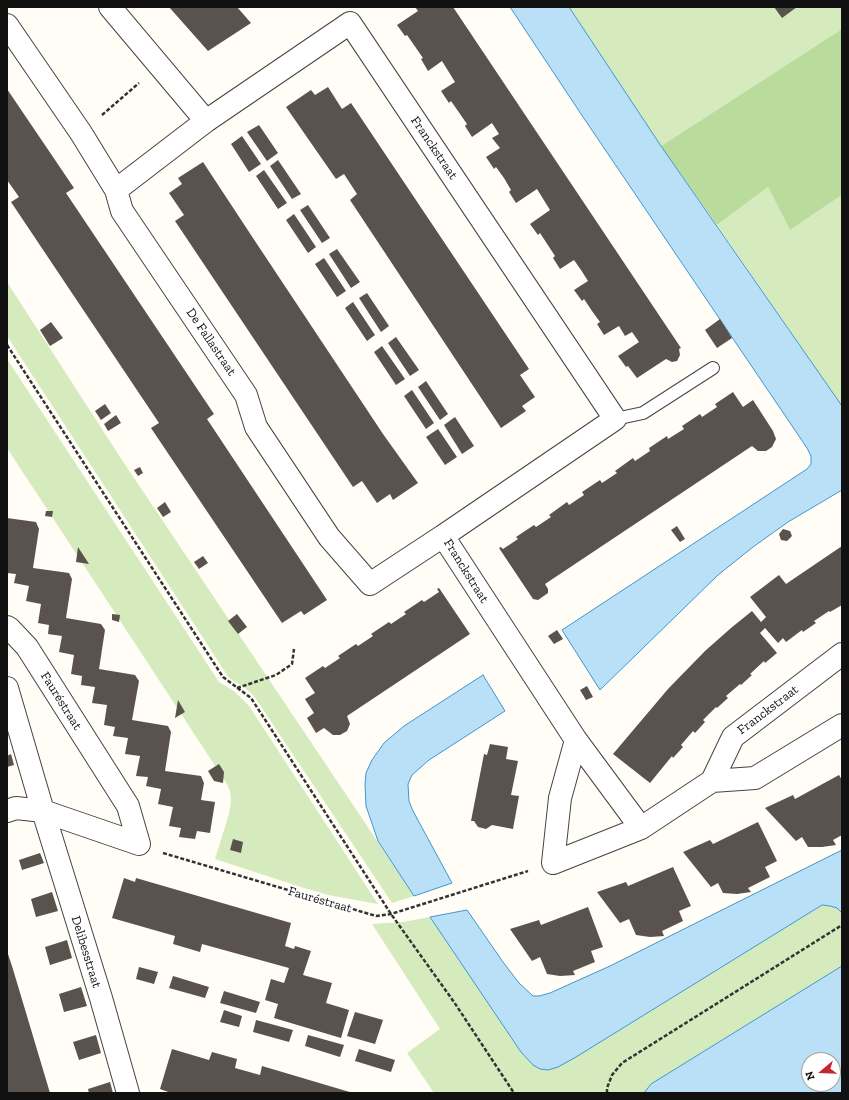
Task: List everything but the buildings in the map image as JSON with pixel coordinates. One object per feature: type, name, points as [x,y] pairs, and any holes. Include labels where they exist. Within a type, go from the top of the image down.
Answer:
[{"type":"street","points":[[110,7],[206,121]]},
{"type":"street","name":"Franckstraat","points":[[116,190],[206,121],[350,23],[615,419],[443,536],[576,740],[641,828]]},
{"type":"street","name":"De Fallastraat","points":[[7,25],[81,133],[116,190],[122,211],[246,395],[256,427],[329,537],[370,584],[443,536]]},
{"type":"street","name":"Fauréstraat","points":[[7,627],[27,647],[128,806],[138,844]]},
{"type":"street","name":"Franckstraat","points":[[576,740],[560,798],[553,863],[641,828],[712,780],[733,737],[842,654]]},
{"type":"street","points":[[7,688],[43,812]]},
{"type":"street","points":[[712,780],[755,778],[842,725]]},
{"type":"street","points":[[7,810],[16,808],[43,812],[138,844]]},
{"type":"street","name":"Delibesstraat","points":[[43,812],[101,998],[128,1093]]},
{"type":"lane","name":"Franckstraat","points":[[615,419],[643,413],[712,368]]},
{"type":"path","points":[[81,133],[159,66]]},
{"type":"path","points":[[7,346],[223,677],[251,698],[391,914],[454,1002],[514,1093]]},
{"type":"path","points":[[237,688],[276,675],[292,664],[294,649]]},
{"type":"path","name":"Fauréstraat","points":[[138,844],[169,856],[376,916],[391,914],[501,879]]},
{"type":"path","points":[[607,1093],[607,1088],[612,1075],[622,1063],[842,925]]},
{"type":"green space","points":[[569,7],[842,7],[842,29],[661,146]]},
{"type":"green space","points":[[842,29],[842,195],[790,230],[768,187],[717,225],[661,146]]},
{"type":"green space","points":[[768,187],[790,230],[842,195],[842,406],[717,225]]},
{"type":"green space","points":[[7,282],[122,460],[414,896],[392,903],[254,696],[244,687],[229,678],[7,336]]},
{"type":"green space","points":[[7,359],[219,682],[234,691],[249,706],[378,904],[328,895],[215,859],[229,814],[231,801],[230,791],[227,784],[7,448]]},
{"type":"green space","points":[[822,905],[837,908],[842,913],[842,966],[651,1084],[644,1093],[434,1093],[407,1053],[440,1029],[372,924],[403,922],[430,917],[521,1052],[533,1065],[576,1057]]},
{"type":"water","points":[[510,7],[569,7],[661,146],[842,406],[842,490],[788,522],[718,575],[600,690],[562,630],[807,469],[811,464],[811,456]]},
{"type":"water","points":[[483,675],[505,711],[429,760],[412,775],[408,784],[409,801],[413,811],[452,883],[414,896],[378,841],[366,806],[366,773],[372,760],[384,743],[404,726]]},
{"type":"water","points":[[842,850],[842,913],[837,908],[822,905],[576,1057],[558,1067],[548,1070],[540,1069],[533,1065],[521,1052],[430,917],[467,910],[519,983],[533,996],[539,996],[550,993],[610,966]]},
{"type":"water","points":[[842,966],[842,1093],[644,1093],[651,1084]]}]
